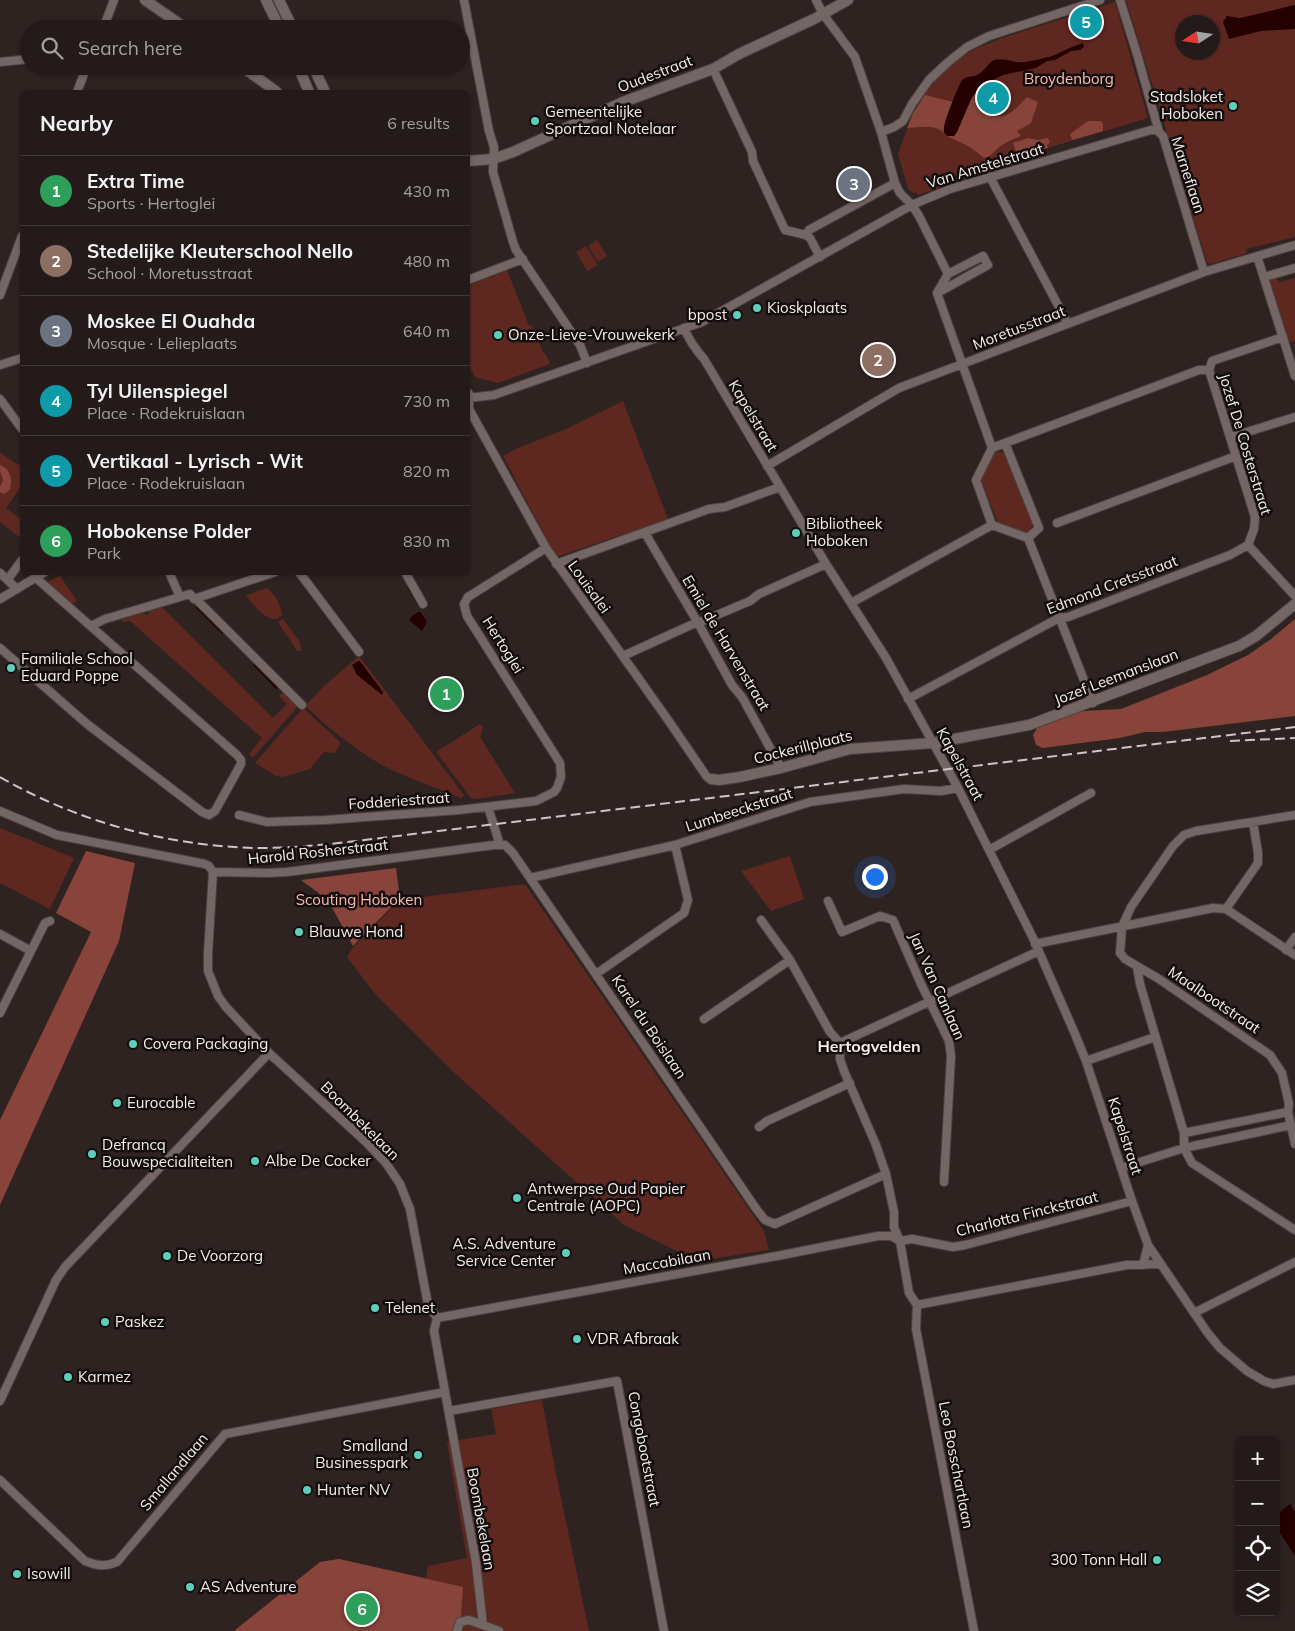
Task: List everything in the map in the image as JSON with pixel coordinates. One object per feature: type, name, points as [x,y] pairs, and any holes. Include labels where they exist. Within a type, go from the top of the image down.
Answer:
[{"type":"street","points":[[106,20],[114,0]]},
{"type":"street","points":[[145,0],[171,20]]},
{"type":"street","points":[[266,0],[276,20]]},
{"type":"street","points":[[280,0],[289,20]]},
{"type":"street","points":[[464,0],[468,20]]},
{"type":"street","points":[[816,0],[823,14],[855,57],[881,132],[896,183],[900,192],[912,205],[948,274]]},
{"type":"street","name":"Oudestraat","points":[[470,160],[493,159],[513,152],[623,102],[713,68],[848,0]]},
{"type":"street","points":[[881,132],[903,121],[912,104],[929,80],[947,63],[968,48],[1000,32],[1100,0]]},
{"type":"street","name":"Marneflaan","points":[[1120,0],[1159,132],[1163,136],[1204,272]]},
{"type":"street","points":[[470,31],[489,131],[494,147],[493,172],[513,242],[522,259],[580,345],[587,363]]},
{"type":"street","points":[[0,62],[20,60]]},
{"type":"street","points":[[470,397],[494,395],[712,317],[820,257],[810,238],[806,235],[785,230],[753,161],[752,152],[713,68]]},
{"type":"street","points":[[78,90],[84,75]]},
{"type":"street","points":[[253,75],[274,90]]},
{"type":"street","points":[[301,75],[307,90]]},
{"type":"street","points":[[317,75],[324,90]]},
{"type":"street","name":"Van Amstelstraat","points":[[820,257],[912,205],[950,189],[1151,130],[1159,132]]},
{"type":"street","points":[[990,177],[1068,324]]},
{"type":"street","points":[[806,235],[809,230],[896,183]]},
{"type":"street","points":[[0,295],[20,241]]},
{"type":"street","name":"Moretusstraat","points":[[767,466],[899,388],[1204,272],[1295,246]]},
{"type":"street","points":[[937,293],[988,264],[983,256],[948,274],[937,293],[992,448]]},
{"type":"street","points":[[1257,256],[1295,376]]},
{"type":"street","points":[[470,279],[522,259]]},
{"type":"street","points":[[1264,277],[1295,268]]},
{"type":"street","name":"Kapelstraat","points":[[684,328],[826,564],[886,658],[958,788],[1037,948],[1086,1061],[1148,1245],[1220,1348],[1247,1371],[1264,1381],[1274,1384],[1295,1380]]},
{"type":"street","points":[[992,525],[976,480],[992,448],[1199,370],[1208,370],[1212,361],[1283,338]]},
{"type":"street","points":[[0,365],[20,359]]},
{"type":"street","name":"Jozef De Costerstraat","points":[[1208,370],[1231,437],[1255,517],[1254,529],[1248,545]]},
{"type":"street","points":[[0,399],[20,426]]},
{"type":"street","name":"Louisalei","points":[[470,412],[556,564],[707,777],[711,779]]},
{"type":"street","points":[[1231,437],[1295,417]]},
{"type":"street","points":[[1005,444],[1039,528],[1028,538]]},
{"type":"street","points":[[1057,523],[1236,456]]},
{"type":"street","points":[[556,564],[709,509],[725,507],[780,488]]},
{"type":"street","points":[[851,603],[992,525],[1028,538],[1093,702]]},
{"type":"street","name":"Emiel de Harvenstraat","points":[[645,533],[732,685],[742,696],[781,768]]},
{"type":"street","points":[[1248,545],[1295,596]]},
{"type":"street","name":"Edmond Cretsstraat","points":[[908,698],[1059,618],[1221,558],[1248,545]]},
{"type":"street","name":"Hertoglei","points":[[546,548],[468,597],[464,604],[468,616],[560,764],[561,777],[558,788]]},
{"type":"street","points":[[8,579],[20,563]]},
{"type":"street","points":[[622,656],[750,601],[759,594],[826,564]]},
{"type":"street","points":[[0,573],[17,589]]},
{"type":"street","points":[[0,599],[40,575]]},
{"type":"street","points":[[170,575],[180,596]]},
{"type":"street","points":[[196,599],[265,575]]},
{"type":"street","points":[[301,575],[359,652]]},
{"type":"street","points":[[407,575],[423,604]]},
{"type":"street","points":[[0,648],[87,724],[202,812],[208,815],[215,811],[239,768],[241,760],[239,757],[36,578]]},
{"type":"street","points":[[91,626],[105,619],[190,594],[302,705]]},
{"type":"street","name":"Jozef Leemanslaan","points":[[933,744],[1029,725],[1238,646],[1256,636],[1295,604]]},
{"type":"street","name":"Cockerillplaats","points":[[711,779],[733,778],[781,768],[850,749],[933,744]]},
{"type":"street","name":"Fodderiestraat","points":[[239,815],[267,822],[488,807],[536,801],[558,788]]},
{"type":"street","name":"Lumbeeckstraat","points":[[530,878],[675,845],[810,802],[904,790],[941,791],[958,788]]},
{"type":"street","points":[[989,850],[1091,792]]},
{"type":"street","points":[[488,807],[500,845]]},
{"type":"street","name":"Harold Rosherstraat","points":[[0,811],[57,835],[205,864],[213,872],[287,872],[500,845]]},
{"type":"street","points":[[1122,927],[1131,907],[1166,854],[1184,835],[1196,831],[1295,815]]},
{"type":"street","points":[[1226,909],[1258,863],[1253,822]]},
{"type":"street","name":"Karel du Boislaan","points":[[500,845],[509,848],[757,1210],[766,1220],[775,1224],[886,1174]]},
{"type":"street","points":[[596,974],[684,913],[688,900],[675,845]]},
{"type":"street","name":"Boombekelaan","points":[[213,872],[208,971],[218,996],[269,1053],[366,1142],[385,1162],[400,1184],[410,1209],[428,1304],[437,1318],[434,1331],[476,1563],[484,1625]]},
{"type":"street","name":"Jan Van Canlaan","points":[[828,900],[842,932],[880,916],[893,920],[949,1041],[944,1182]]},
{"type":"street","points":[[761,920],[790,960],[830,1032],[840,1043],[1037,948],[1122,927],[1213,908],[1226,909],[1295,955]]},
{"type":"street","points":[[0,1014],[45,922],[50,921]]},
{"type":"street","name":"Maalbootstraat","points":[[1122,927],[1120,953],[1125,959],[1270,1055],[1282,1073],[1291,1106],[1291,1125],[1295,1144]]},
{"type":"street","points":[[0,934],[31,951]]},
{"type":"street","points":[[1286,950],[1295,937]]},
{"type":"street","points":[[704,1019],[790,960]]},
{"type":"street","points":[[1137,967],[1155,1038],[1184,1133],[1184,1148],[1192,1163],[1295,1230]]},
{"type":"street","points":[[1086,1061],[1155,1038]]},
{"type":"street","name":"Leo Bosschartlaan","points":[[840,1043],[840,1059],[844,1072],[876,1145],[886,1174],[894,1212],[894,1227],[900,1241],[909,1293],[917,1305],[916,1329],[974,1631]]},
{"type":"street","points":[[0,1402],[56,1280],[65,1267],[269,1053]]},
{"type":"street","points":[[759,1127],[850,1083]]},
{"type":"street","points":[[1184,1133],[1291,1106]]},
{"type":"street","points":[[1121,1168],[1184,1148],[1291,1125]]},
{"type":"street","name":"Charlotta Finckstraat","points":[[900,1241],[912,1238],[953,1247],[965,1245],[1132,1202]]},
{"type":"street","name":"Maccabilaan","points":[[437,1318],[878,1236],[891,1236],[900,1241]]},
{"type":"street","points":[[1143,1265],[1148,1245]]},
{"type":"street","points":[[1194,1313],[1295,1262]]},
{"type":"street","points":[[917,1305],[1127,1265],[1161,1264]]},
{"type":"street","name":"Congobootstraat","points":[[449,1411],[617,1381],[664,1631]]},
{"type":"street","name":"Smallandlaan","points":[[0,1480],[85,1561],[98,1566],[108,1565],[117,1562],[225,1434],[445,1392]]},
{"type":"street","points":[[457,1631],[460,1622],[469,1620],[499,1631]]},
{"type":"green space","points":[[1126,0],[1295,0],[1295,237],[1246,249],[1247,253],[1211,264],[1207,262]]},
{"type":"green space","name":"Broydenborg","points":[[1115,2],[1148,118],[954,176],[949,185],[918,195],[916,192],[913,193],[908,189],[898,154],[913,113],[929,88],[948,67],[973,50],[1002,38]]},
{"type":"green space","points":[[975,93],[986,104],[986,113],[998,117],[1009,114],[1027,97],[1038,102],[1031,123],[1017,131],[1021,136],[1003,144],[984,158],[970,147],[947,136],[954,136],[957,132]]},
{"type":"green space","points":[[925,95],[953,102],[944,126],[945,134],[932,127],[907,128],[913,113]]},
{"type":"green space","points":[[1088,121],[1101,121],[1103,131],[1072,140],[1070,134]]},
{"type":"green space","points":[[1028,138],[1038,140],[1048,138],[1050,143],[1047,144],[1048,148],[1018,157],[1013,143]]},
{"type":"green space","points":[[597,240],[607,256],[598,262],[588,246]]},
{"type":"green space","points":[[586,246],[598,265],[587,271],[576,252]]},
{"type":"green space","points":[[507,270],[529,326],[532,325],[543,353],[545,353],[550,364],[498,383],[475,377],[470,368],[470,285]]},
{"type":"green space","points":[[1275,278],[1280,282],[1295,278],[1295,345],[1294,341],[1288,342],[1268,283],[1269,280]]},
{"type":"green space","points":[[623,401],[668,519],[556,557],[503,456],[564,430]]},
{"type":"green space","points":[[995,452],[1003,453],[1009,460],[1032,521],[1031,529],[1024,534],[998,523],[982,482],[985,466]]},
{"type":"green space","points":[[0,453],[20,466],[20,488],[6,508],[20,518],[20,537],[0,522]]},
{"type":"green space","points":[[0,465],[6,469],[11,478],[10,489],[4,494],[0,492],[3,480]]},
{"type":"green space","points":[[60,576],[77,601],[71,604],[47,582]]},
{"type":"green space","points":[[267,588],[275,597],[280,607],[282,615],[277,619],[272,619],[263,614],[246,595]]},
{"type":"green space","points":[[162,607],[273,718],[287,704],[279,696],[284,691],[299,705],[253,758],[249,754],[262,738],[130,621],[124,622],[121,620],[143,613],[148,615],[149,611]]},
{"type":"green space","points":[[283,619],[300,642],[301,651],[297,651],[278,622]]},
{"type":"green space","points":[[1295,619],[1295,716],[1163,732],[1145,732],[1120,738],[1043,748],[1036,745],[1033,735],[1037,728],[1082,711],[1121,709],[1207,675],[1248,655]]},
{"type":"green space","points":[[359,656],[464,795],[461,798],[382,765],[342,738],[305,706],[325,685]]},
{"type":"green space","points":[[303,708],[340,744],[335,753],[325,752],[322,754],[310,769],[283,777],[276,776],[255,763]]},
{"type":"green space","points":[[480,724],[483,728],[480,737],[515,793],[471,798],[436,752]]},
{"type":"green space","points":[[0,828],[74,858],[50,909],[0,883]]},
{"type":"green space","points":[[86,851],[135,863],[119,941],[0,1205],[0,1120],[91,932],[56,913]]},
{"type":"green space","points":[[790,856],[804,899],[771,911],[741,871]]},
{"type":"green space","name":"Scouting Hoboken","points":[[396,868],[400,898],[353,946],[328,900],[301,880]]},
{"type":"green space","points":[[525,884],[764,1231],[769,1250],[697,1261],[624,1225],[460,1078],[376,995],[347,957],[352,949],[399,900]]},
{"type":"green space","points":[[542,1400],[589,1631],[234,1631],[320,1562],[339,1559],[426,1578],[428,1566],[467,1558],[447,1442],[496,1434],[491,1409]]},
{"type":"green space","points":[[339,1559],[463,1587],[460,1631],[234,1631],[320,1562]]},
{"type":"shaded area","points":[[1295,5],[1295,29],[1261,31],[1229,39],[1223,22],[1227,16],[1240,18]]},
{"type":"shaded area","points":[[1083,43],[1084,47],[1080,50],[1071,51],[1036,68],[1003,75],[984,84],[972,97],[954,136],[945,134],[945,122],[964,78],[978,75],[994,60],[1002,59],[1025,62],[1041,59]]},
{"type":"shaded area","points":[[200,605],[225,631],[222,634],[195,607]]},
{"type":"shaded area","points":[[420,611],[427,622],[422,631],[409,620]]},
{"type":"shaded area","points":[[360,661],[383,692],[382,695],[357,675],[352,665]]},
{"type":"shaded area","points":[[256,662],[280,686],[276,689],[253,665]]},
{"type":"shaded area","points":[[1290,1504],[1295,1512],[1295,1556],[1280,1533],[1280,1512]]},
{"type":"waterway","points":[[408,587],[418,604]]},
{"type":"railway","points":[[0,777],[60,807],[124,829],[190,842],[257,848],[356,841],[1295,727]]},
{"type":"railway","points":[[1230,741],[1295,738]]},
{"type":"place","name":"Vertikaal - Lyrisch - Wit","points":[[1086,22]]},
{"type":"place","name":"Tyl Uilenspiegel","points":[[993,98]]},
{"type":"place","name":"Stadsloket Hoboken","points":[[1233,106]]},
{"type":"place","name":"Gemeentelijke Sportzaal Notelaar","points":[[535,121]]},
{"type":"place","name":"Moskee El Ouahda","points":[[854,184]]},
{"type":"place","name":"Kioskplaats","points":[[757,308]]},
{"type":"place","name":"bpost","points":[[737,315]]},
{"type":"place","name":"Onze-Lieve-Vrouwekerk","points":[[498,335]]},
{"type":"place","name":"Stedelijke Kleuterschool Nello","points":[[878,360]]},
{"type":"place","name":"Bibliotheek Hoboken","points":[[796,533]]},
{"type":"place","name":"Familiale School Eduard Poppe","points":[[11,668]]},
{"type":"place","name":"Extra Time","points":[[446,694]]},
{"type":"place","name":"Blauwe Hond","points":[[299,932]]},
{"type":"place","name":"Covera Packaging","points":[[133,1044]]},
{"type":"place","name":"Eurocable","points":[[117,1103]]},
{"type":"place","name":"Defrancq Bouwspecialiteiten","points":[[92,1154]]},
{"type":"place","name":"Albe De Cocker","points":[[255,1161]]},
{"type":"place","name":"Antwerpse Oud Papier Centrale (AOPC)","points":[[517,1198]]},
{"type":"place","name":"A.S. Adventure Service Center","points":[[566,1253]]},
{"type":"place","name":"De Voorzorg","points":[[167,1256]]},
{"type":"place","name":"Telenet","points":[[375,1308]]},
{"type":"place","name":"Paskez","points":[[105,1322]]},
{"type":"place","name":"VDR Afbraak","points":[[577,1339]]},
{"type":"place","name":"Karmez","points":[[68,1377]]},
{"type":"place","name":"Smalland Businesspark","points":[[418,1455]]},
{"type":"place","name":"Hunter NV","points":[[307,1490]]},
{"type":"place","name":"300 Tonn Hall","points":[[1157,1560]]},
{"type":"place","name":"Isowill","points":[[17,1574]]},
{"type":"place","name":"AS Adventure","points":[[190,1587]]},
{"type":"place","name":"Hobokense Polder","points":[[362,1609]]},
{"type":"district","name":"Hertogvelden","points":[[869,1046]]}]
